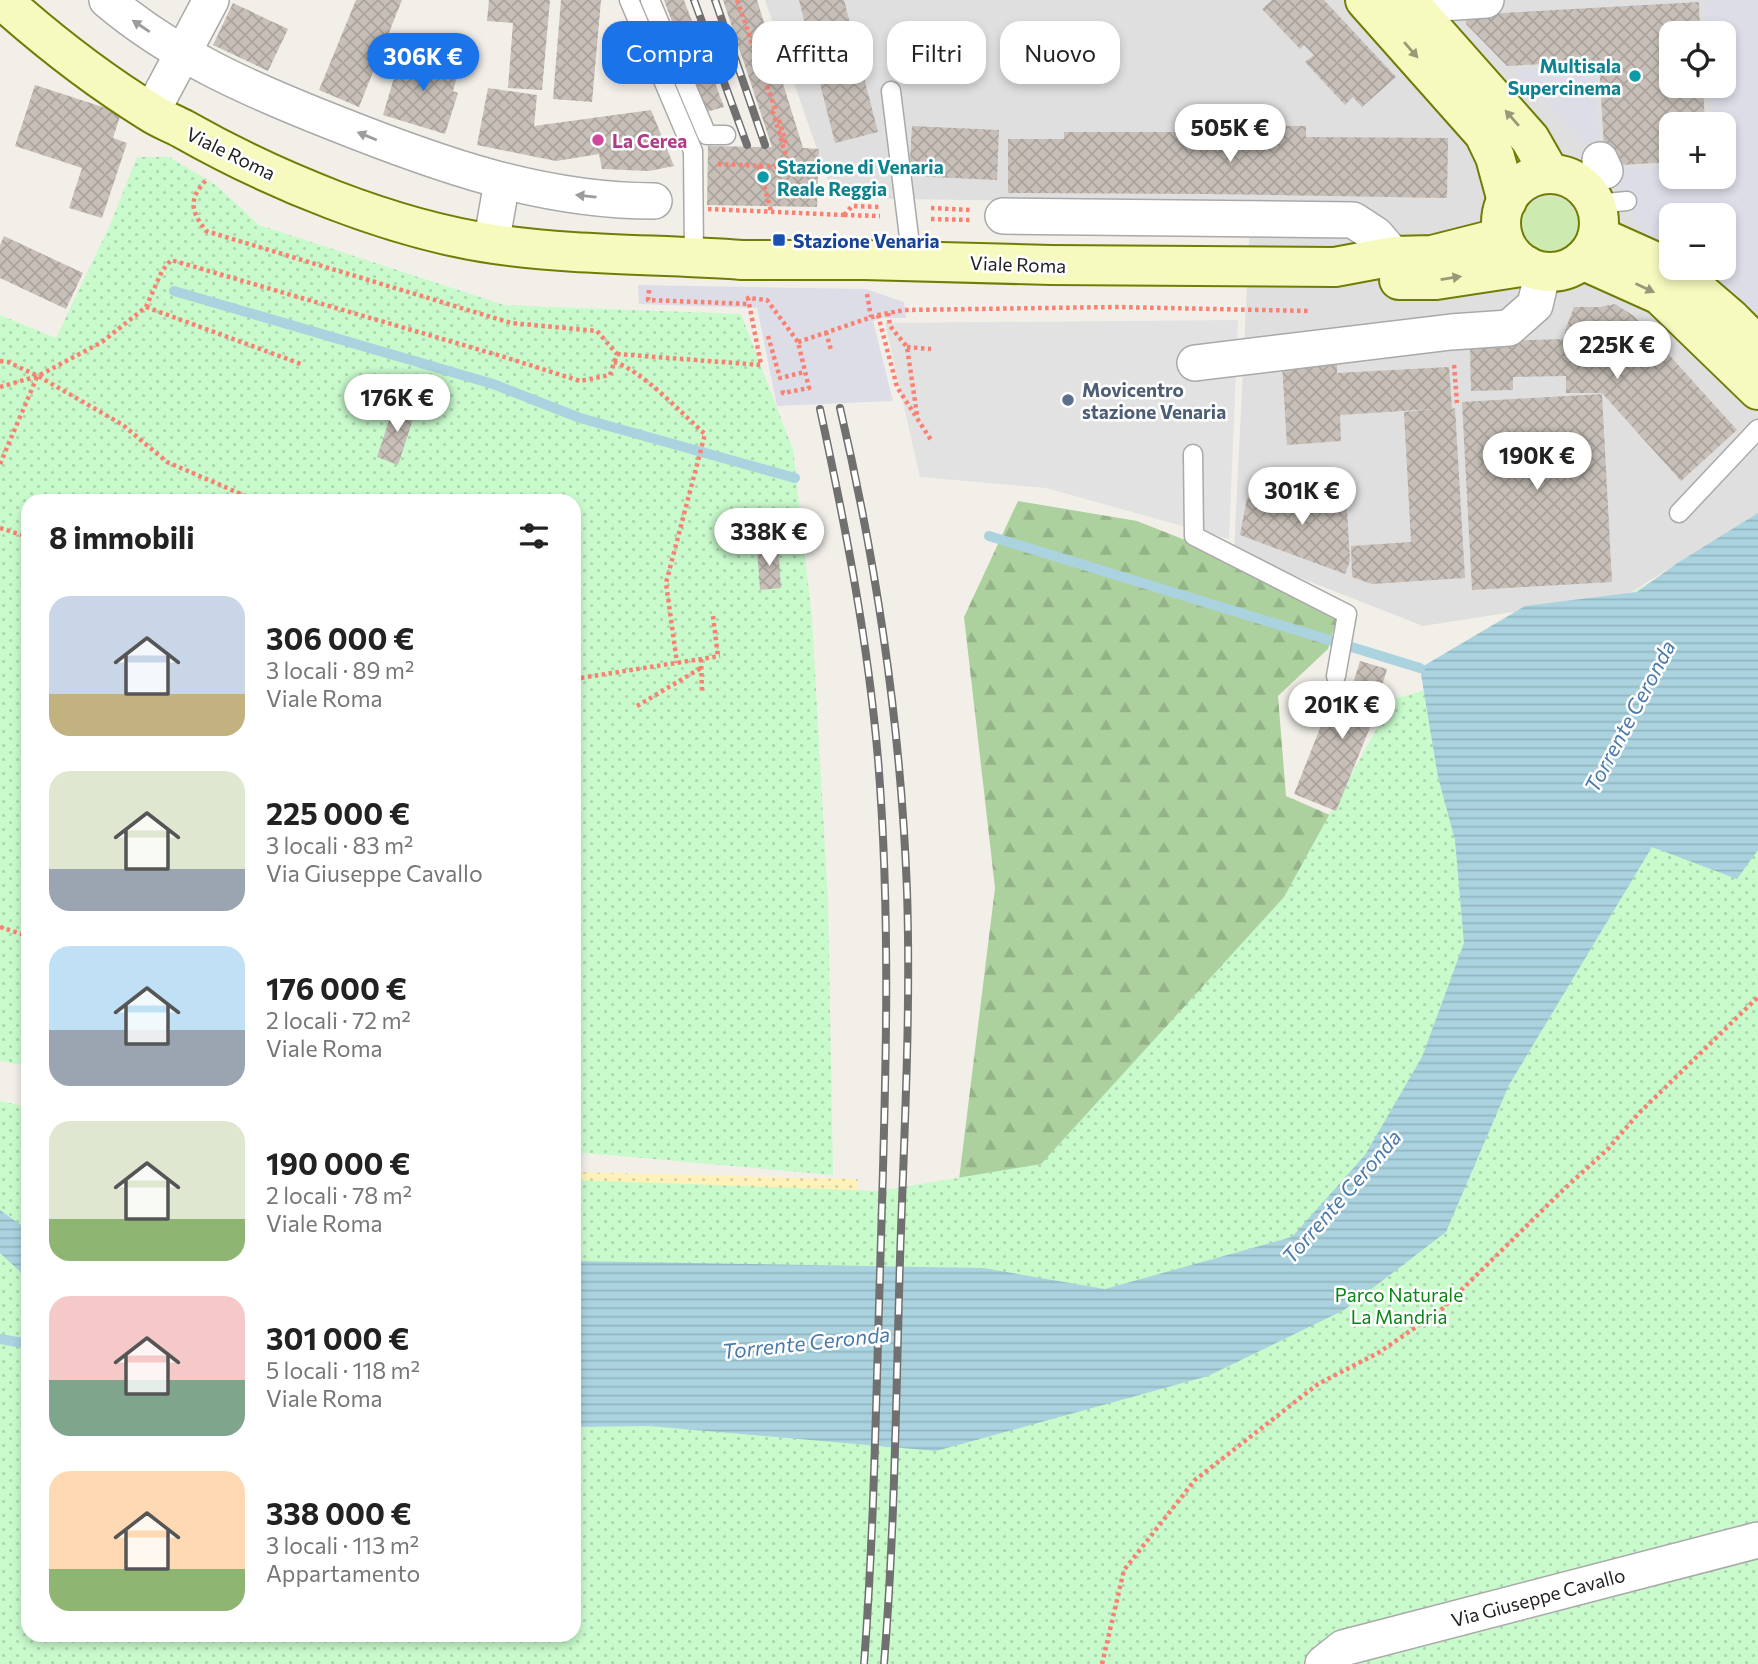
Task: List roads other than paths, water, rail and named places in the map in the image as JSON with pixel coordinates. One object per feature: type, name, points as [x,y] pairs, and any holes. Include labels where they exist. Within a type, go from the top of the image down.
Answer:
[{"type":"street","name":"Viale Roma","points":[[2,0],[80,64],[151,113],[223,152],[316,193],[407,224],[491,244],[557,252],[694,256],[865,274],[912,261],[1335,267],[1394,256],[1432,255],[1505,219]]},
{"type":"street","points":[[107,0],[122,14],[182,54],[267,96],[422,158],[502,183],[565,194],[653,201]]},
{"type":"street","points":[[151,113],[211,0]]},
{"type":"street","points":[[1365,0],[1484,134],[1495,156],[1505,219],[1516,258],[1535,269],[1557,271],[1571,267],[1601,205]]},
{"type":"street","points":[[1410,2],[1486,0]]},
{"type":"street","points":[[1410,2],[1530,139],[1550,174]]},
{"type":"street","points":[[1505,219],[1524,181],[1550,174],[1577,182],[1758,346]]},
{"type":"street","points":[[491,244],[502,183]]},
{"type":"street","points":[[1601,205],[1660,295],[1758,390]]},
{"type":"street","points":[[1003,216],[1353,220],[1376,235],[1394,256]]},
{"type":"street","name":"Viale Roma","points":[[1335,267],[1390,280],[1425,280],[1535,269]]},
{"type":"street","points":[[1195,363],[1451,332],[1508,328],[1535,305],[1535,269]]},
{"type":"street","name":"Via Giuseppe Cavallo","points":[[1323,1664],[1343,1648],[1758,1540]]},
{"type":"lane","points":[[629,0],[693,151],[694,256]]},
{"type":"lane","points":[[650,0],[707,135],[726,135]]},
{"type":"lane","points":[[891,91],[912,261]]},
{"type":"lane","points":[[1678,513],[1758,429]]},
{"type":"lane","points":[[1193,454],[1194,536],[1347,614],[1335,676]]},
{"type":"water","points":[[1758,513],[1758,850],[1737,879],[1652,847],[1509,1085],[1446,1232],[1344,1310],[1208,1376],[936,1451],[649,1426],[581,1427],[581,1261],[983,1268],[1105,1289],[1292,1237],[1365,1155],[1422,1057],[1464,943],[1455,840],[1438,777],[1420,668],[1525,606],[1637,592],[1676,564]]},
{"type":"water","points":[[0,1210],[21,1225],[21,1272],[0,1253]]},
{"type":"waterway","points":[[174,291],[493,384],[580,418],[795,478]]},
{"type":"waterway","points":[[989,536],[1420,668]]},
{"type":"waterway","name":"Torrente Ceronda","points":[[0,1339],[21,1343]]},
{"type":"railway","points":[[694,0],[747,145]]},
{"type":"railway","points":[[715,0],[765,145]]},
{"type":"railway","points":[[840,408],[865,527],[885,648],[899,769],[907,891],[906,1075],[893,1512],[884,1664]]},
{"type":"railway","points":[[820,409],[847,539],[874,715],[885,887],[884,1143],[872,1517],[864,1664]]},
{"type":"place","name":"Multisala Supercinema","points":[[1635,76]]},
{"type":"place","name":"La Cerea","points":[[598,140]]},
{"type":"place","name":"Stazione di Venaria Reale Reggia","points":[[763,177]]},
{"type":"place","name":"Stazione Venaria","points":[[779,240]]},
{"type":"place","name":"Movicentro stazione Venaria","points":[[1068,400]]},
{"type":"park label","name":"Parco Naturale La Mandria","points":[[1399,1305]]}]
